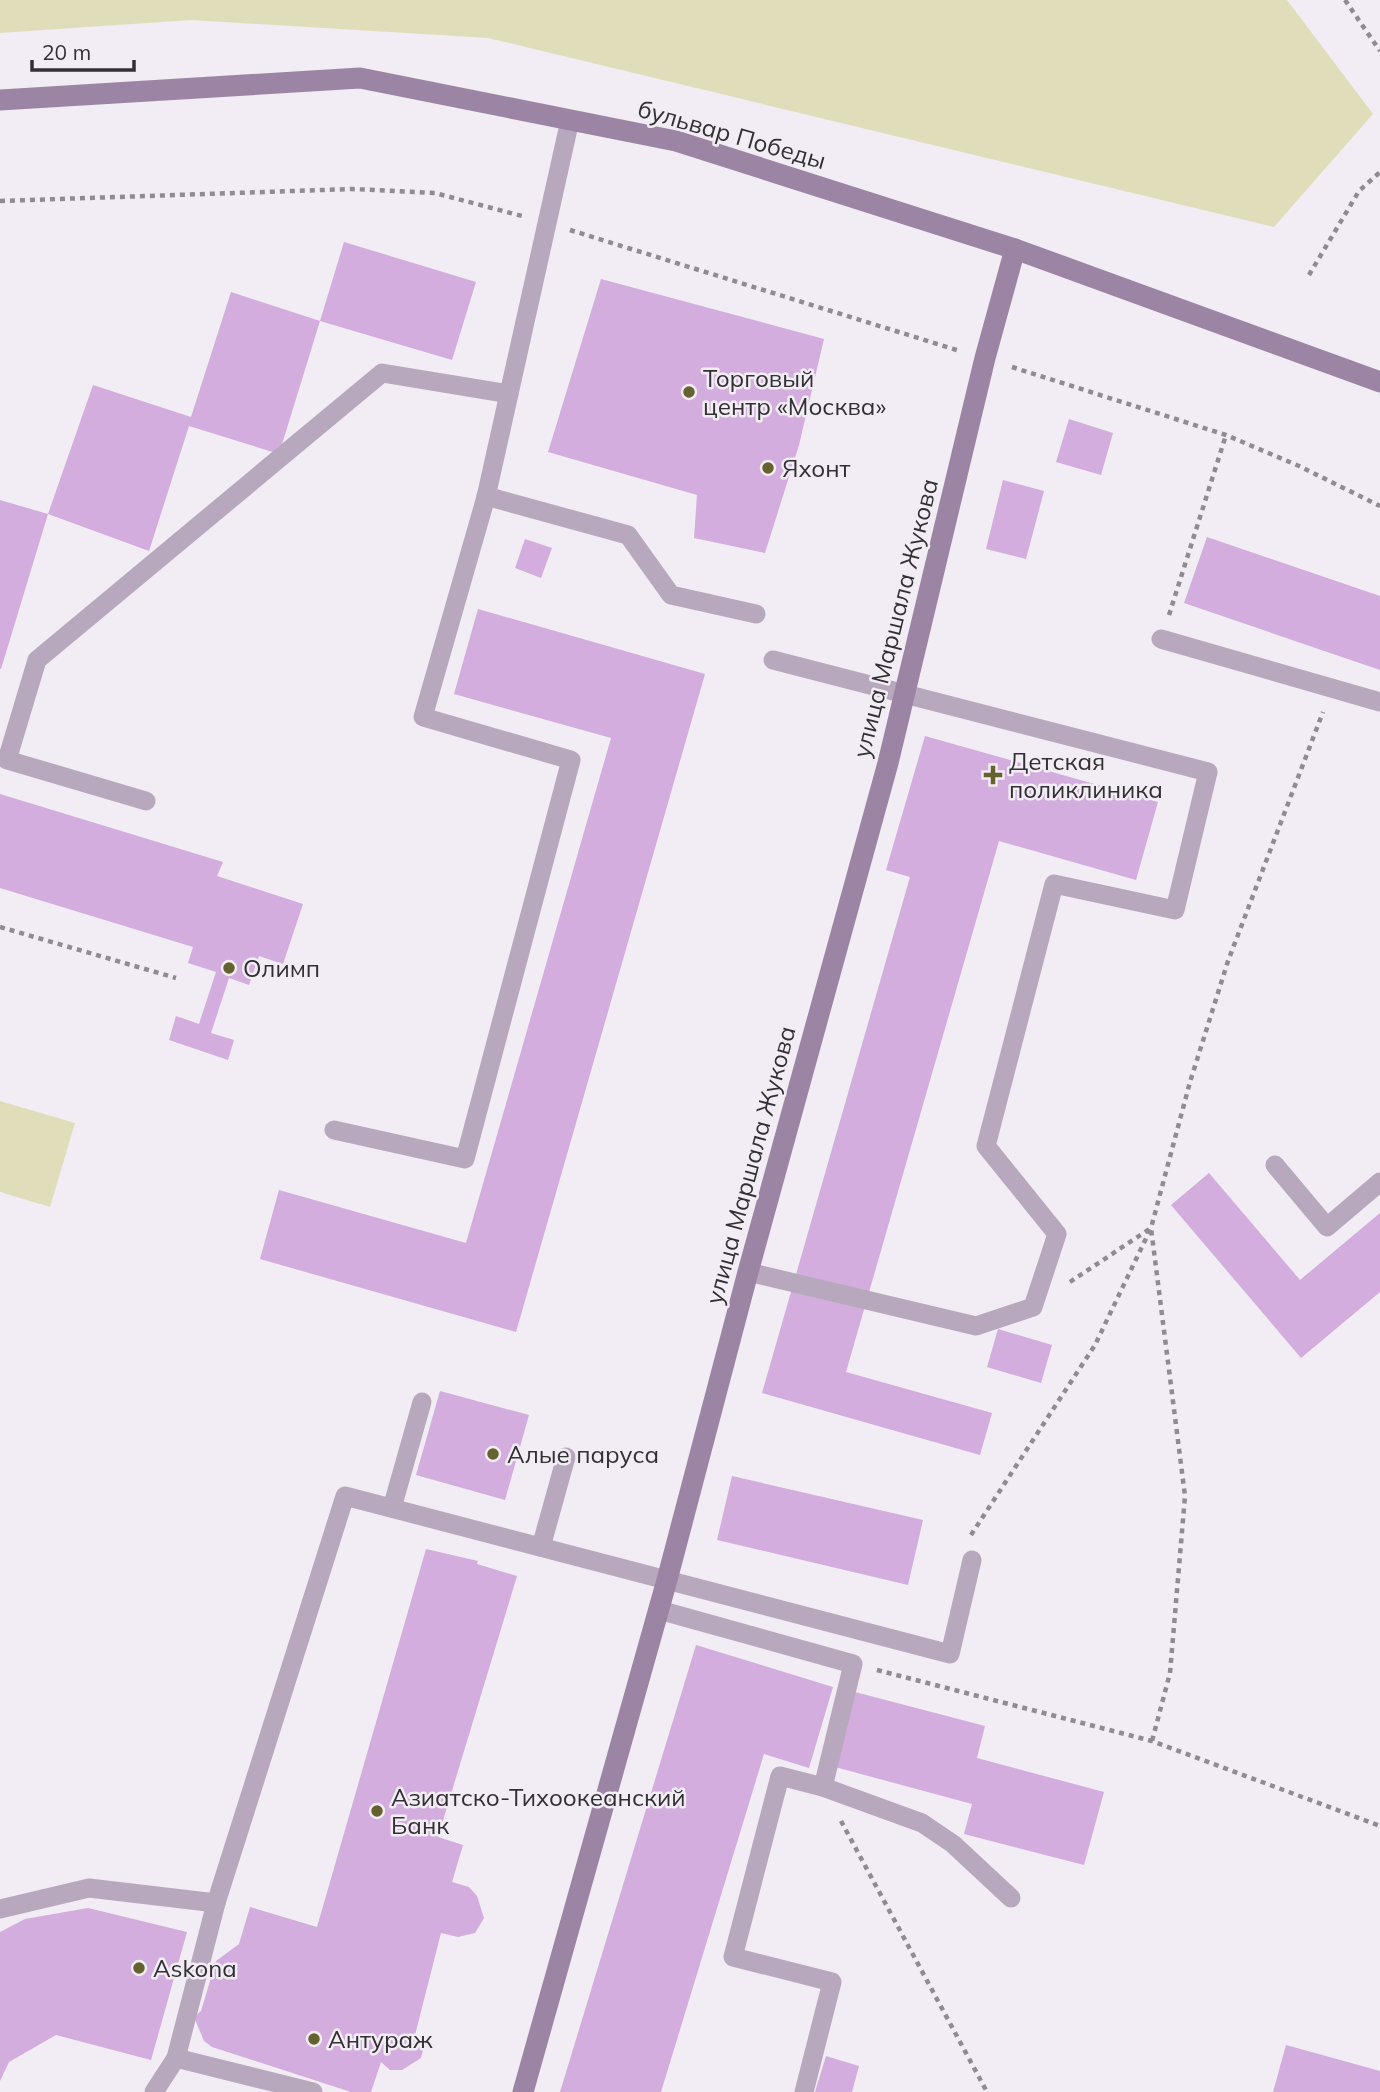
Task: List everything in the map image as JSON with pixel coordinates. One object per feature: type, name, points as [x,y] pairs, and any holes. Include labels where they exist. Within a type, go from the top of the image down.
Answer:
[{"type":"street","name":"бульвар Победы","points":[[0,100],[360,78],[676,141],[1015,249],[1380,382]]},
{"type":"street","name":"улица Маршала Жукова","points":[[523,2092],[667,1580],[748,1272],[888,763],[985,358],[1015,249]]},
{"type":"lane","points":[[334,1130],[465,1159],[571,760],[424,717],[486,496],[570,120]]},
{"type":"lane","points":[[146,801],[8,760],[37,660],[382,373],[509,394]]},
{"type":"lane","points":[[486,496],[628,535],[671,595],[756,614]]},
{"type":"lane","points":[[1161,639],[1380,702]]},
{"type":"lane","points":[[748,1272],[976,1326],[1033,1307],[1057,1234],[986,1146],[1054,884],[1175,910],[1208,772],[773,660]]},
{"type":"lane","points":[[1275,1165],[1327,1227],[1380,1182]]},
{"type":"lane","points":[[392,1508],[422,1402]]},
{"type":"lane","points":[[541,1547],[566,1457]]},
{"type":"lane","points":[[154,2092],[176,2058],[216,1903],[345,1496],[950,1654],[972,1560]]},
{"type":"lane","points":[[659,1609],[853,1664],[823,1787]]},
{"type":"lane","points":[[804,2092],[832,1982],[733,1957],[780,1776],[823,1787],[922,1823],[953,1844],[1011,1898]]},
{"type":"lane","points":[[0,1909],[89,1888],[216,1903]]},
{"type":"lane","points":[[176,2058],[313,2092]]},
{"type":"path","points":[[1345,0],[1380,51]]},
{"type":"path","points":[[1308,275],[1359,191],[1380,172]]},
{"type":"path","points":[[0,201],[352,189],[435,193],[547,223],[1226,435],[1299,466],[1380,506]]},
{"type":"path","points":[[1161,639],[1226,435]]},
{"type":"path","points":[[972,1560],[968,1541],[1095,1345],[1151,1228],[1189,1082],[1228,961],[1332,688]]},
{"type":"path","points":[[0,927],[176,978]]},
{"type":"path","points":[[1033,1307],[1151,1228]]},
{"type":"path","points":[[1151,1228],[1185,1496],[1170,1673],[1152,1741]]},
{"type":"path","points":[[853,1664],[1152,1741],[1380,1826]]},
{"type":"path","points":[[823,1787],[987,2092]]},
{"type":"shaded area","points":[[0,0],[1287,0],[1373,114],[1274,227],[488,38],[191,20],[0,33]]},
{"type":"shaded area","points":[[0,1101],[75,1123],[50,1207],[0,1192]]},
{"type":"building","points":[[344,242],[476,282],[452,360],[320,321]]},
{"type":"building","name":"Торговый центр «Москва»","points":[[601,279],[824,339],[799,445],[765,553],[694,538],[697,495],[548,452]]},
{"type":"building","points":[[231,292],[320,321],[279,454],[189,426],[149,551],[48,514],[93,385],[191,417]]},
{"type":"building","points":[[1069,419],[1113,433],[1101,475],[1056,462]]},
{"type":"building","points":[[1003,480],[1044,491],[1026,559],[986,549]]},
{"type":"building","points":[[0,500],[48,514],[1,669],[0,669]]},
{"type":"building","points":[[1207,537],[1380,596],[1380,670],[1184,603]]},
{"type":"building","points":[[525,539],[552,548],[541,578],[515,568]]},
{"type":"building","points":[[478,609],[705,674],[516,1332],[260,1259],[279,1190],[466,1243],[611,738],[454,694]]},
{"type":"building","points":[[925,736],[1158,802],[1136,880],[999,841],[846,1372],[992,1413],[980,1455],[762,1393],[910,877],[886,870]]},
{"type":"building","points":[[0,794],[223,862],[217,876],[303,904],[283,964],[259,956],[249,985],[229,978],[211,1033],[234,1040],[228,1060],[169,1040],[176,1016],[199,1024],[216,972],[188,963],[193,947],[0,888]]},
{"type":"building","points":[[1209,1173],[1300,1280],[1380,1213],[1380,1292],[1301,1358],[1171,1205]]},
{"type":"building","points":[[998,1329],[1052,1345],[1041,1383],[987,1367]]},
{"type":"building","points":[[440,1391],[529,1415],[505,1500],[416,1475]]},
{"type":"building","points":[[732,1476],[923,1520],[908,1585],[717,1540]]},
{"type":"building","points":[[426,1549],[478,1561],[477,1564],[517,1576],[438,1837],[463,1845],[452,1882],[469,1887],[477,1896],[484,1918],[475,1933],[458,1937],[441,1933],[415,2035],[423,2050],[421,2058],[402,2070],[390,2070],[381,2062],[371,2092],[351,2092],[212,2047],[204,2041],[194,2017],[201,2011],[216,1961],[239,1944],[250,1907],[317,1927]]},
{"type":"building","points":[[696,1645],[833,1687],[809,1768],[764,1754],[661,2092],[560,2092]]},
{"type":"building","points":[[855,1692],[985,1726],[977,1758],[1104,1792],[1084,1865],[964,1834],[972,1804],[835,1767]]},
{"type":"building","points":[[88,1908],[187,1932],[151,2060],[56,2035],[9,2062],[0,2081],[0,1932],[25,1919]]},
{"type":"building","points":[[1286,2045],[1380,2071],[1380,2092],[1273,2092]]},
{"type":"building","points":[[826,2056],[859,2066],[852,2092],[815,2092]]},
{"type":"place","name":"Торговый центр «Москва»","points":[[689,392]]},
{"type":"place","name":"Яхонт","points":[[768,468]]},
{"type":"place","name":"Детская поликлиника","points":[[993,775]]},
{"type":"place","name":"Олимп","points":[[229,968]]},
{"type":"place","name":"Алые паруса","points":[[493,1454]]},
{"type":"place","name":"Азиатско-Тихоокеанский Банк","points":[[377,1811]]},
{"type":"place","name":"Askona","points":[[139,1968]]},
{"type":"place","name":"Антураж","points":[[314,2039]]}]
